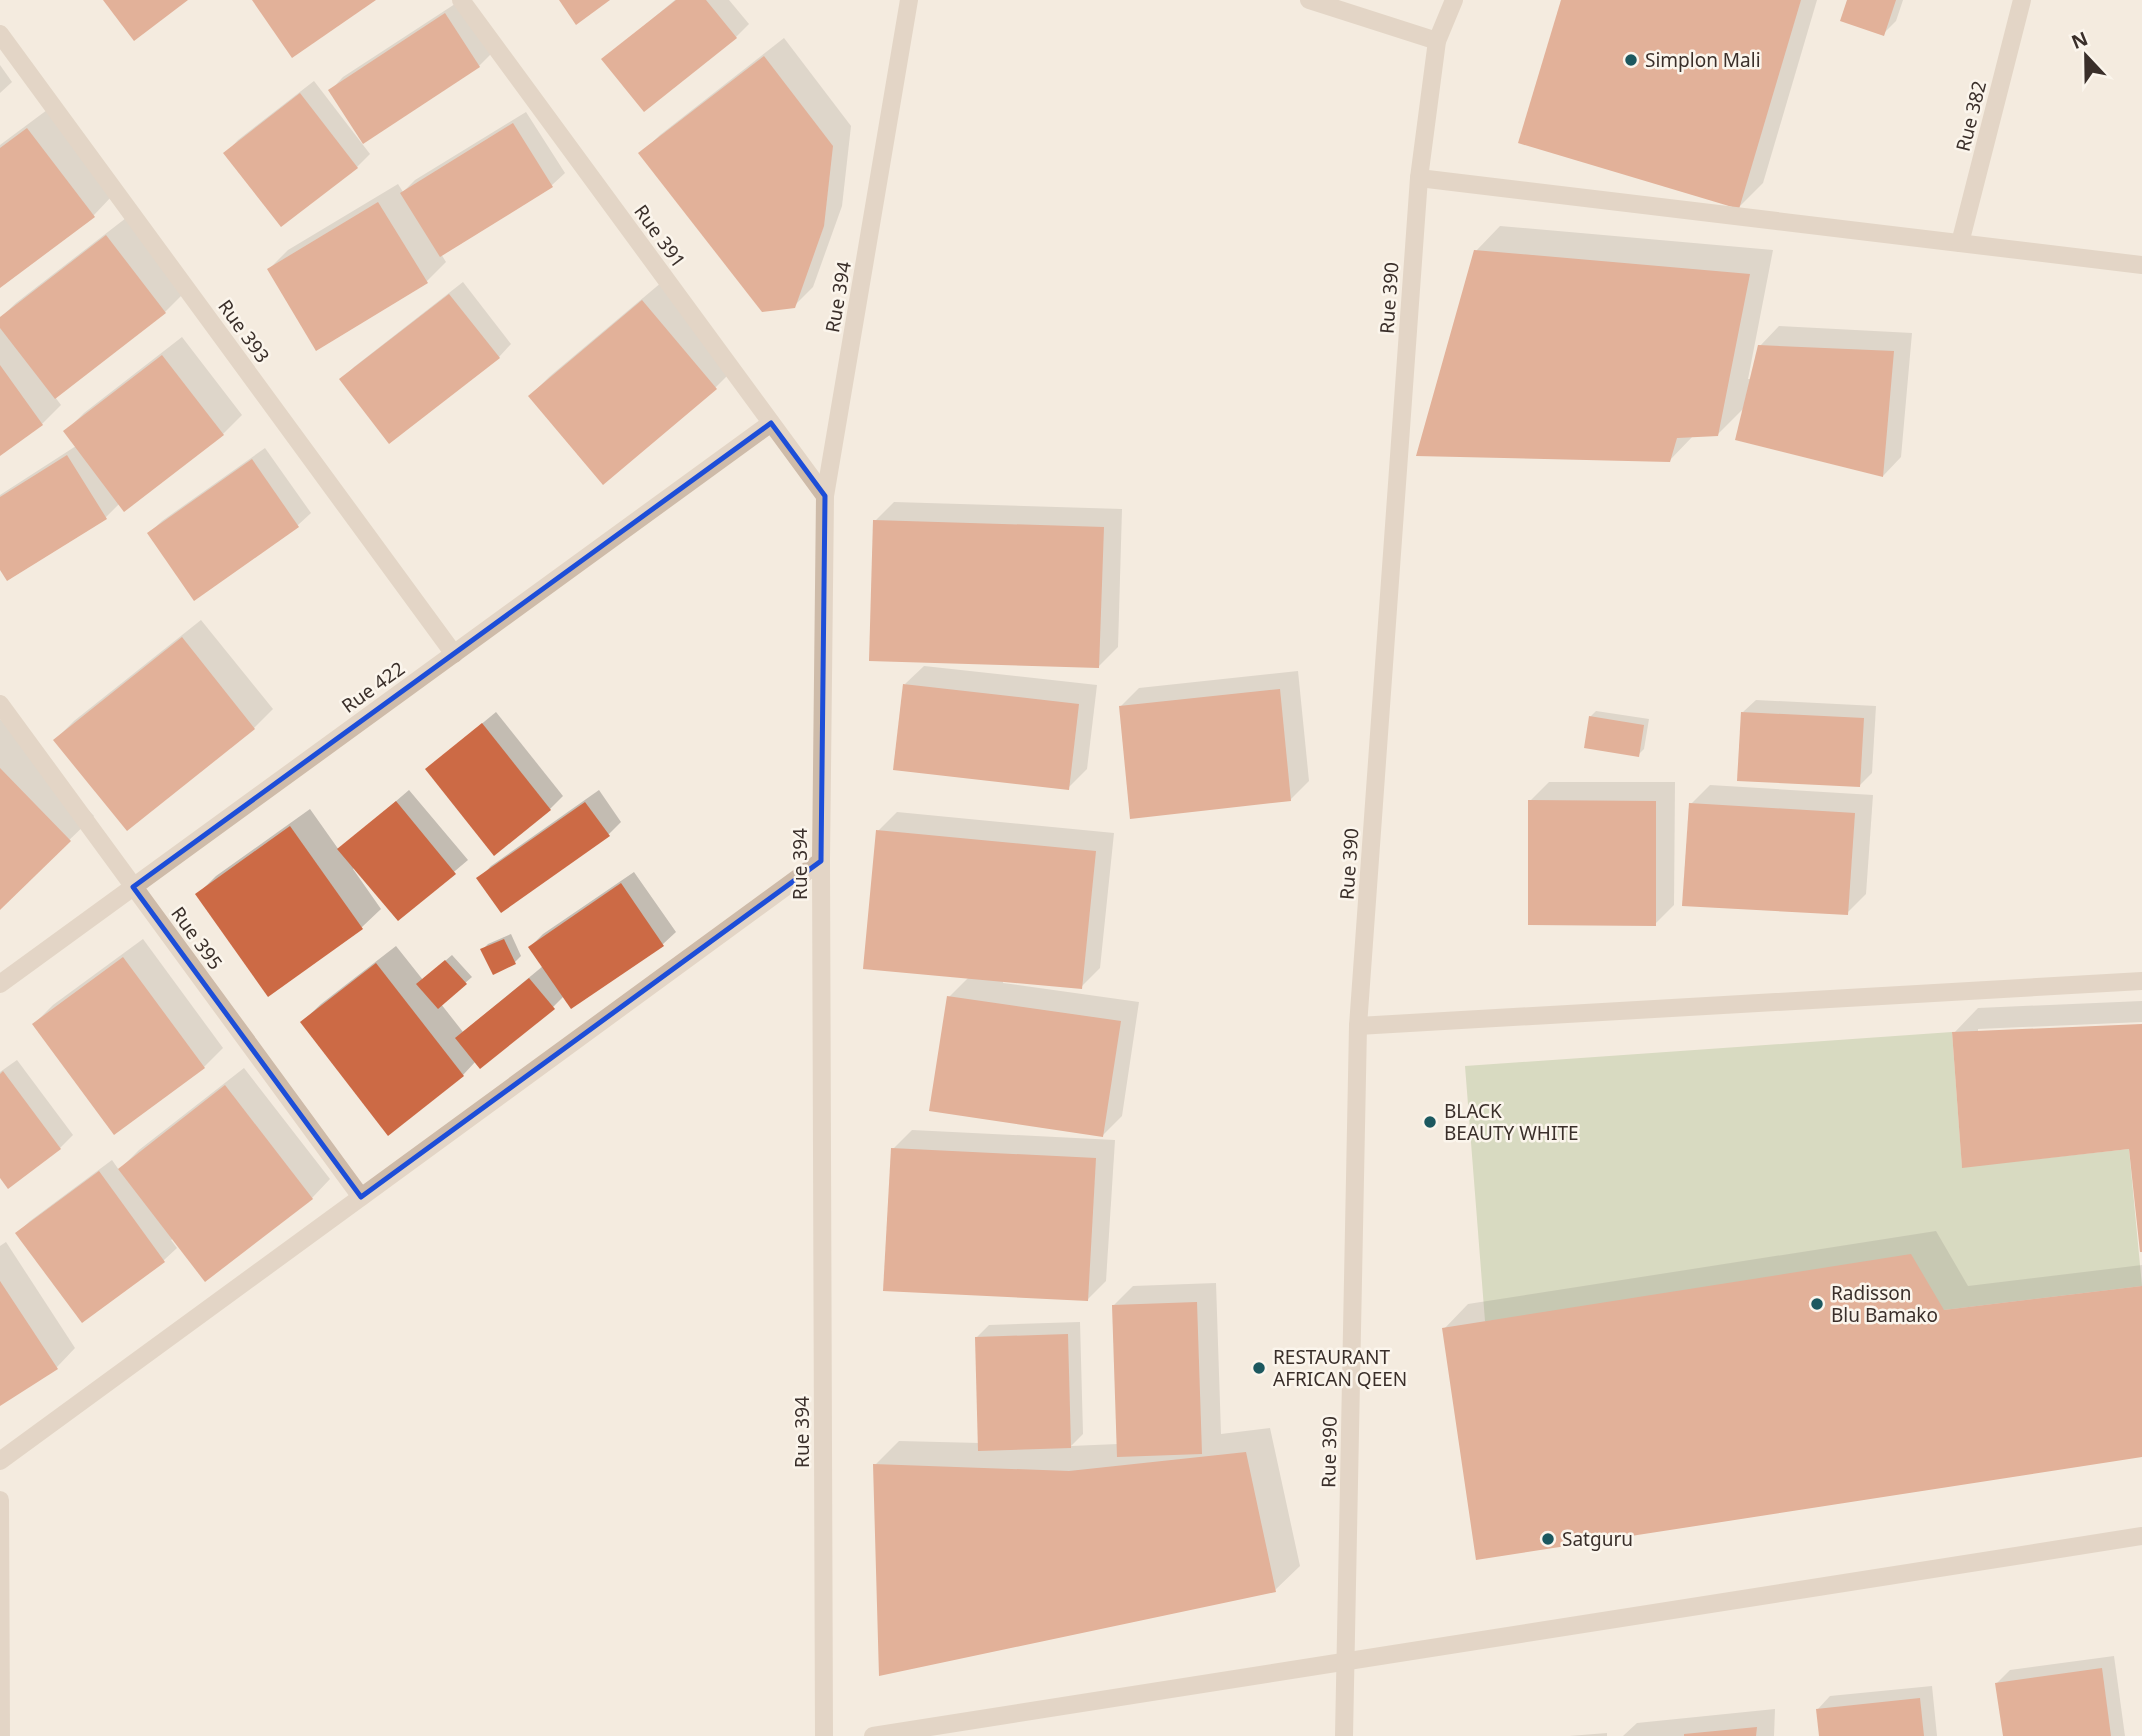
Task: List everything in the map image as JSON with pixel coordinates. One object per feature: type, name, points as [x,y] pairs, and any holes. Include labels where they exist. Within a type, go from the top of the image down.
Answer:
[{"type":"street","name":"Rue 391","points":[[461,0],[825,496]]},
{"type":"street","name":"Rue 394","points":[[824,1736],[821,861],[825,496],[909,0]]},
{"type":"street","points":[[1309,0],[1437,41]]},
{"type":"street","name":"Rue 390","points":[[1344,1736],[1358,1026],[1419,178],[1437,41],[1454,0]]},
{"type":"street","name":"Rue 382","points":[[1960,243],[2022,0]]},
{"type":"street","name":"Rue 393","points":[[0,34],[454,654]]},
{"type":"street","points":[[1419,178],[2142,265]]},
{"type":"street","name":"Rue 422","points":[[0,984],[771,423]]},
{"type":"street","name":"Rue 395","points":[[0,704],[361,1197]]},
{"type":"street","points":[[0,1461],[821,861]]},
{"type":"street","points":[[1358,1026],[2142,981]]},
{"type":"street","points":[[0,1500],[1,1736]]},
{"type":"street","points":[[873,1736],[2142,1536]]},
{"type":"highlighted area","points":[[771,423],[825,496],[821,861],[361,1197],[133,887]]},
{"type":"green space","points":[[1952,1032],[1962,1167],[2129,1149],[2142,1286],[1944,1310],[1485,1321],[1465,1066]]},
{"type":"building","points":[[103,0],[188,0],[134,41]]},
{"type":"building","points":[[252,0],[376,0],[292,58]]},
{"type":"building","points":[[559,0],[610,0],[576,25]]},
{"type":"building","points":[[676,0],[706,0],[737,38],[644,112],[601,59]]},
{"type":"building","points":[[1561,0],[1801,0],[1739,209],[1518,143]]},
{"type":"building","points":[[1847,0],[1896,0],[1884,36],[1840,21]]},
{"type":"building","points":[[445,13],[480,67],[363,144],[328,90]]},
{"type":"building","points":[[764,56],[833,146],[824,226],[795,308],[762,312],[638,153]]},
{"type":"building","points":[[300,93],[358,168],[281,227],[223,153]]},
{"type":"building","points":[[513,123],[553,187],[440,257],[400,193]]},
{"type":"building","points":[[27,128],[95,217],[0,288],[0,148]]},
{"type":"building","points":[[378,202],[428,283],[316,351],[267,269]]},
{"type":"building","points":[[106,235],[166,313],[55,399],[0,328],[0,317]]},
{"type":"building","points":[[1474,250],[1750,274],[1718,436],[1677,438],[1670,462],[1416,456]]},
{"type":"building","points":[[449,294],[500,358],[389,444],[339,379]]},
{"type":"building","points":[[642,300],[717,389],[603,485],[528,396]]},
{"type":"building","points":[[1758,345],[1894,351],[1883,477],[1735,440]]},
{"type":"building","points":[[162,355],[224,435],[124,512],[63,431]]},
{"type":"building","points":[[0,365],[43,425],[0,456]]},
{"type":"building","points":[[67,455],[107,519],[7,581],[0,570],[0,497]]},
{"type":"building","points":[[252,459],[299,527],[194,601],[147,533]]},
{"type":"building","points":[[873,520],[1104,527],[1099,668],[869,661]]},
{"type":"building","points":[[182,637],[255,729],[127,831],[53,740]]},
{"type":"building","points":[[903,684],[1079,704],[1069,790],[893,770]]},
{"type":"building","points":[[1280,689],[1291,801],[1130,819],[1119,706]]},
{"type":"building","points":[[1741,712],[1864,718],[1860,787],[1737,781]]},
{"type":"building","points":[[1589,716],[1644,725],[1639,757],[1584,748]]},
{"type":"building","points":[[482,723],[551,810],[494,856],[425,769]]},
{"type":"building","points":[[0,768],[71,841],[0,910]]},
{"type":"building","points":[[1528,800],[1656,801],[1656,926],[1528,925]]},
{"type":"building","points":[[396,801],[456,874],[398,921],[337,849]]},
{"type":"building","points":[[585,802],[610,836],[501,913],[476,878]]},
{"type":"building","points":[[1689,803],[1855,813],[1848,915],[1682,906]]},
{"type":"building","points":[[290,826],[363,929],[268,997],[195,894]]},
{"type":"building","points":[[876,830],[1096,851],[1082,989],[863,969]]},
{"type":"building","points":[[621,883],[664,946],[571,1009],[528,947]]},
{"type":"building","points":[[504,939],[516,964],[493,975],[480,949]]},
{"type":"building","points":[[123,957],[205,1068],[114,1135],[32,1024]]},
{"type":"building","points":[[445,960],[467,984],[438,1009],[416,984]]},
{"type":"building","points":[[376,963],[464,1076],[388,1136],[300,1022]]},
{"type":"building","points":[[529,978],[555,1009],[480,1069],[455,1038]]},
{"type":"building","points":[[947,996],[1121,1021],[1103,1137],[929,1111]]},
{"type":"building","points":[[2142,1024],[2142,1252],[2129,1149],[1962,1168],[1952,1032]]},
{"type":"building","points":[[3,1071],[61,1149],[8,1189],[0,1178],[0,1074]]},
{"type":"building","points":[[225,1085],[313,1199],[205,1282],[118,1169]]},
{"type":"building","points":[[891,1148],[1096,1158],[1088,1301],[883,1291]]},
{"type":"building","points":[[99,1171],[165,1262],[82,1323],[15,1233]]},
{"type":"building","points":[[1911,1254],[1944,1310],[2142,1286],[2142,1457],[1476,1560],[1442,1328]]},
{"type":"building","points":[[0,1281],[58,1369],[0,1406]]},
{"type":"building","points":[[1197,1302],[1202,1454],[1117,1457],[1112,1305]]},
{"type":"building","points":[[1068,1334],[1071,1448],[978,1451],[975,1337]]},
{"type":"building","points":[[1246,1452],[1276,1592],[879,1676],[873,1464],[1069,1471]]},
{"type":"building","points":[[2102,1668],[2111,1736],[2003,1736],[1995,1683]]},
{"type":"building","points":[[1920,1698],[1924,1736],[1819,1736],[1816,1709]]},
{"type":"building","points":[[1757,1727],[1756,1736],[1684,1736],[1684,1734]]},
{"type":"place","name":"Simplon Mali","points":[[1631,60]]},
{"type":"place","name":"BLACK BEAUTY WHITE","points":[[1430,1122]]},
{"type":"place","name":"Radisson Blu Bamako","points":[[1817,1304]]},
{"type":"place","name":"RESTAURANT AFRICAN QEEN","points":[[1259,1368]]},
{"type":"place","name":"Satguru","points":[[1548,1539]]}]
